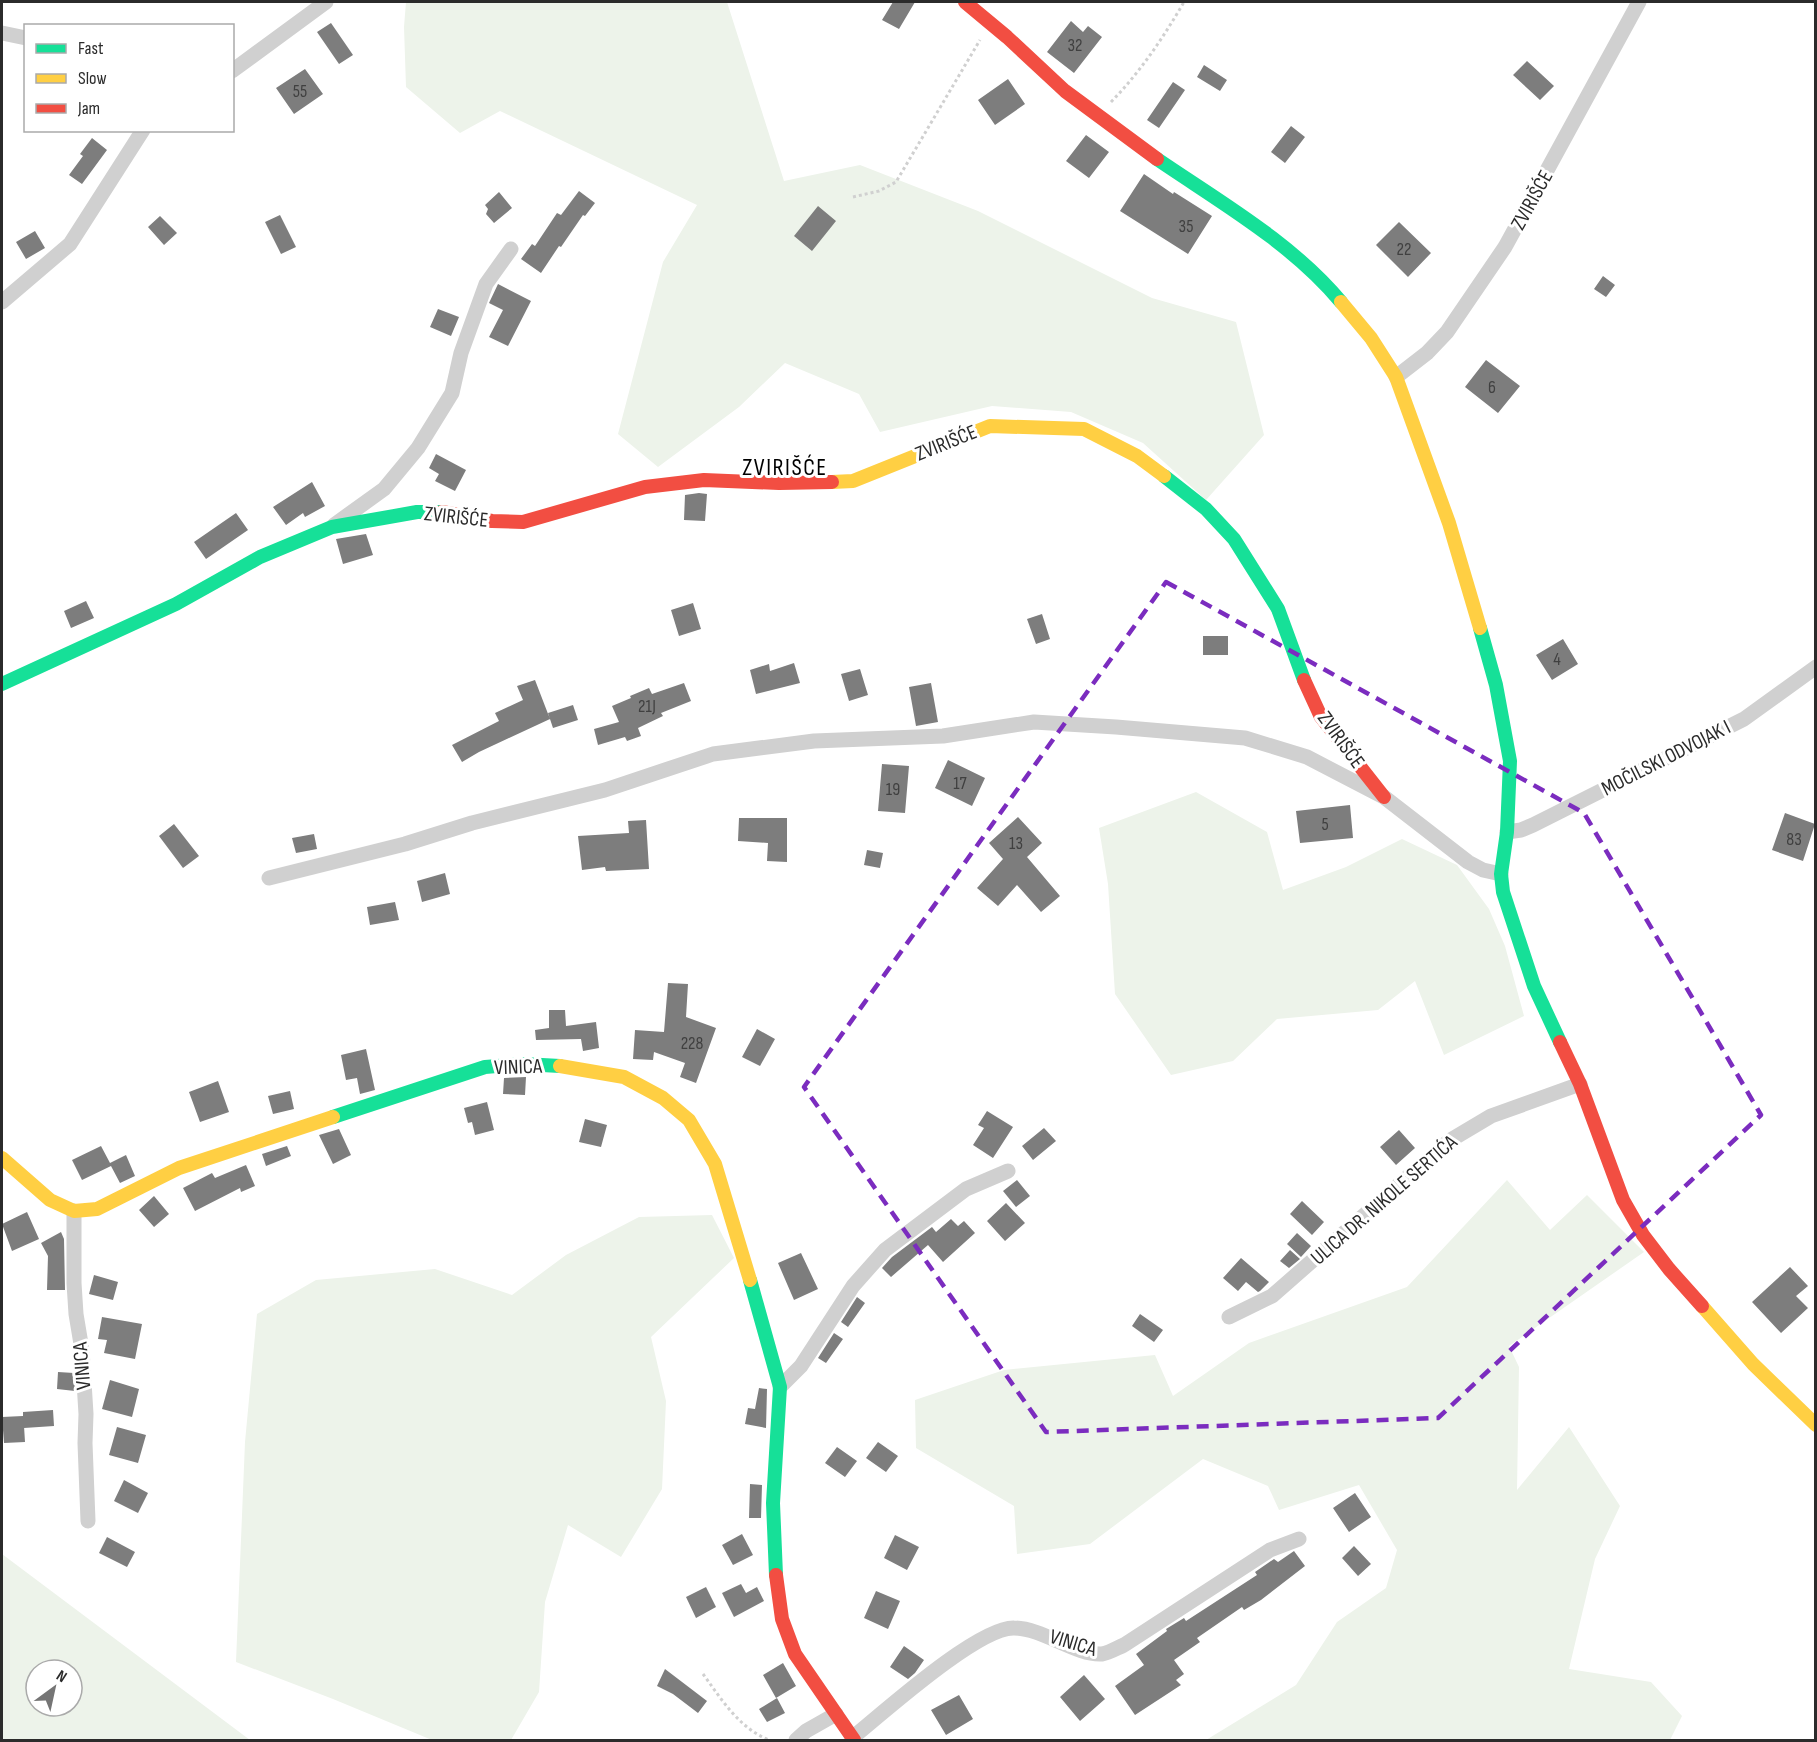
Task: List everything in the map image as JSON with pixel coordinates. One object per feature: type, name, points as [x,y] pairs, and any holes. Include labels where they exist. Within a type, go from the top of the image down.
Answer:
[{"type":"street","points":[[234,70],[326,2]]},
{"type":"street","points":[[965,2],[1065,91],[1097,116],[1269,236],[1306,266],[1337,297],[1371,338],[1396,377],[1449,523],[1496,685],[1510,761],[1507,832],[1501,874],[1503,892],[1534,986],[1580,1084],[1623,1200],[1643,1235],[1669,1269],[1753,1364],[1815,1425]]},
{"type":"street","name":"ZVIRIŠĆE","points":[[1396,377],[1427,353],[1447,332],[1505,247],[1639,2]]},
{"type":"street","points":[[2,33],[24,38]]},
{"type":"street","points":[[2,302],[70,244],[142,132]]},
{"type":"street","name":"ZVIRIŠĆE","points":[[332,527],[384,489],[417,448],[452,393],[461,353],[486,284],[511,249]]},
{"type":"street","name":"ZVIRIŠĆE","points":[[2,684],[176,604],[260,557],[332,527],[417,512],[448,512],[492,521],[523,522],[645,487],[704,480],[779,483],[853,482],[990,426],[1084,429],[1137,456],[1206,509],[1234,539],[1278,609],[1297,666],[1321,717],[1384,797]]},
{"type":"street","name":"MOČILSKI ODVOJAK I","points":[[1507,832],[1533,825],[1744,719],[1815,667]]},
{"type":"street","name":"ZVIRIŠĆE","points":[[269,878],[605,790],[713,754],[814,741],[943,736],[1034,722],[1245,738],[1307,757],[1384,797],[1468,862],[1483,870],[1501,874]]},
{"type":"street","name":"VINICA","points":[[88,1521],[83,1371],[75,1293],[74,1211],[97,1209],[179,1168],[485,1067],[524,1064],[568,1066],[624,1077],[663,1098],[689,1120],[715,1164],[754,1291],[780,1388],[774,1503],[776,1588],[782,1619],[795,1654],[853,1739],[956,1655],[993,1633],[1013,1627],[1035,1631],[1085,1651],[1102,1654],[1124,1645],[1270,1550],[1299,1539]]},
{"type":"street","name":"ULICA DR. NIKOLE SERTIĆA","points":[[1229,1317],[1272,1296],[1449,1141],[1491,1116],[1580,1084]]},
{"type":"street","points":[[2,1158],[50,1200],[74,1211]]},
{"type":"street","points":[[780,1388],[801,1366],[853,1286],[885,1250],[966,1189],[1008,1171]]},
{"type":"street","points":[[796,1740],[806,1731],[836,1714]]},
{"type":"path","points":[[1097,116],[1131,81],[1158,45],[1184,2]]},
{"type":"path","points":[[853,197],[879,191],[897,182],[981,38],[994,26]]},
{"type":"path","points":[[703,1674],[737,1719],[756,1735],[769,1740]]},
{"type":"highlighted area","points":[[1166,582],[1584,813],[1761,1115],[1438,1418],[1046,1432],[804,1087]]},
{"type":"shaded area","points":[[406,2],[727,2],[784,181],[860,165],[978,211],[1152,298],[1236,322],[1264,435],[1206,500],[1143,443],[1071,412],[992,406],[880,432],[859,394],[785,363],[739,407],[658,467],[618,434],[663,262],[697,205],[500,111],[460,133],[406,87],[404,27]]},
{"type":"shaded area","points":[[1196,792],[1267,832],[1283,890],[1346,867],[1402,839],[1457,865],[1489,909],[1505,946],[1524,1016],[1444,1055],[1415,981],[1378,1010],[1277,1019],[1233,1061],[1171,1075],[1115,994],[1108,884],[1099,828]]},
{"type":"shaded area","points":[[1507,1180],[1550,1230],[1587,1195],[1644,1252],[1509,1346],[1519,1367],[1517,1490],[1569,1427],[1620,1506],[1595,1559],[1569,1669],[1651,1682],[1682,1716],[1670,1740],[1206,1740],[1296,1685],[1337,1622],[1386,1588],[1397,1550],[1359,1485],[1279,1510],[1268,1486],[1203,1459],[1090,1544],[1017,1554],[1014,1506],[916,1448],[915,1400],[1004,1370],[1155,1355],[1173,1396],[1249,1343],[1407,1287]]},
{"type":"shaded area","points":[[712,1215],[734,1258],[651,1337],[666,1401],[662,1489],[621,1557],[568,1525],[545,1602],[539,1692],[511,1740],[432,1740],[236,1662],[245,1442],[257,1314],[316,1280],[435,1269],[512,1295],[566,1255],[639,1217]]},
{"type":"shaded area","points":[[2,1554],[250,1740],[2,1740]]},
{"type":"building","points":[[893,2],[915,2],[899,29],[882,20]]},
{"type":"building","points":[[1071,21],[1083,32],[1088,26],[1102,37],[1074,73],[1047,52]]},
{"type":"building","points":[[331,23],[353,55],[339,64],[317,32]]},
{"type":"building","points":[[1527,61],[1554,86],[1540,100],[1513,75]]},
{"type":"building","points":[[1204,65],[1227,80],[1220,91],[1197,77]]},
{"type":"building","points":[[305,69],[323,94],[294,114],[276,88]]},
{"type":"building","points":[[1008,79],[1025,104],[995,125],[978,100]]},
{"type":"building","points":[[1173,82],[1185,90],[1159,128],[1147,120]]},
{"type":"building","points":[[1291,126],[1305,137],[1285,163],[1271,152]]},
{"type":"building","points":[[1086,135],[1109,152],[1089,178],[1066,161]]},
{"type":"building","points":[[92,138],[107,150],[82,184],[69,175],[83,156],[80,154]]},
{"type":"building","points":[[1144,174],[1212,216],[1188,254],[1120,211]]},
{"type":"building","points":[[579,191],[595,203],[585,216],[583,215],[561,247],[559,246],[541,273],[521,259],[532,244],[535,246],[557,213],[561,215]]},
{"type":"building","points":[[499,192],[512,208],[494,223],[486,214],[488,209],[485,205]]},
{"type":"building","points":[[818,206],[836,221],[812,251],[794,236]]},
{"type":"building","points":[[280,215],[296,247],[281,254],[265,222]]},
{"type":"building","points":[[160,216],[177,233],[164,245],[148,227]]},
{"type":"building","points":[[1399,222],[1431,253],[1408,277],[1376,245]]},
{"type":"building","points":[[35,231],[45,248],[26,259],[16,242]]},
{"type":"building","points":[[1603,276],[1615,285],[1606,297],[1594,289]]},
{"type":"building","points":[[498,284],[531,301],[508,346],[489,337],[503,310],[489,303]]},
{"type":"building","points":[[438,309],[459,317],[451,336],[430,327]]},
{"type":"building","points":[[1486,360],[1520,386],[1498,413],[1465,387]]},
{"type":"building","points":[[436,454],[466,470],[455,491],[435,481],[439,474],[429,468]]},
{"type":"building","points":[[312,482],[325,506],[305,517],[303,513],[286,525],[273,507]]},
{"type":"building","points":[[707,494],[705,521],[684,520],[685,495]]},
{"type":"building","points":[[236,513],[248,530],[206,559],[194,542]]},
{"type":"building","points":[[366,534],[373,555],[343,564],[336,539]]},
{"type":"building","points":[[86,601],[94,618],[71,628],[64,611]]},
{"type":"building","points":[[693,603],[701,629],[679,636],[671,610]]},
{"type":"building","points":[[1042,614],[1050,639],[1036,644],[1027,619]]},
{"type":"building","points":[[1203,636],[1228,636],[1228,655],[1203,655]]},
{"type":"building","points":[[1563,639],[1578,664],[1552,680],[1536,655]]},
{"type":"building","points":[[794,663],[800,683],[756,694],[750,670],[769,664],[770,671]]},
{"type":"building","points":[[860,669],[868,695],[849,701],[841,674]]},
{"type":"building","points":[[535,680],[550,719],[462,762],[452,745],[499,721],[495,713],[523,700],[517,686]]},
{"type":"building","points":[[684,683],[691,701],[661,713],[663,716],[638,728],[641,736],[627,741],[625,737],[598,745],[594,729],[619,722],[612,706],[649,688],[652,694]]},
{"type":"building","points":[[931,683],[938,722],[916,726],[909,687]]},
{"type":"building","points":[[573,705],[578,720],[553,728],[548,713]]},
{"type":"building","points":[[948,760],[985,778],[972,806],[935,788]]},
{"type":"building","points":[[882,764],[909,766],[905,813],[878,811]]},
{"type":"building","points":[[1350,805],[1353,838],[1300,843],[1296,811]]},
{"type":"building","points":[[1785,813],[1815,824],[1803,861],[1772,850]]},
{"type":"building","points":[[1018,817],[1042,843],[1027,857],[1060,896],[1041,912],[1017,885],[998,906],[977,888],[1003,859],[989,843]]},
{"type":"building","points":[[739,818],[787,818],[787,862],[767,861],[768,843],[738,841]]},
{"type":"building","points":[[646,820],[649,869],[606,871],[605,867],[582,870],[578,836],[629,833],[628,821]]},
{"type":"building","points":[[174,824],[199,856],[183,868],[159,836]]},
{"type":"building","points":[[314,834],[317,849],[296,853],[292,838]]},
{"type":"building","points":[[867,850],[883,853],[880,868],[864,865]]},
{"type":"building","points":[[445,873],[450,894],[422,902],[417,881]]},
{"type":"building","points":[[395,902],[399,920],[370,925],[367,907]]},
{"type":"building","points":[[668,983],[688,984],[686,1017],[716,1028],[696,1083],[680,1077],[685,1063],[654,1052],[653,1060],[633,1059],[635,1030],[664,1032]]},
{"type":"building","points":[[549,1010],[565,1010],[566,1026],[596,1022],[599,1048],[583,1051],[581,1039],[536,1040],[535,1030],[549,1028]]},
{"type":"building","points":[[757,1029],[775,1039],[760,1066],[742,1057]]},
{"type":"building","points":[[366,1049],[375,1090],[360,1094],[357,1078],[346,1080],[341,1055]]},
{"type":"building","points":[[526,1077],[525,1095],[503,1094],[504,1078]]},
{"type":"building","points":[[218,1081],[229,1112],[200,1122],[189,1092]]},
{"type":"building","points":[[290,1091],[294,1109],[273,1114],[268,1096]]},
{"type":"building","points":[[487,1102],[494,1130],[475,1135],[472,1122],[468,1123],[464,1108]]},
{"type":"building","points":[[987,1111],[1013,1127],[993,1158],[973,1145],[984,1128],[978,1125]]},
{"type":"building","points":[[585,1119],[607,1125],[601,1147],[579,1142]]},
{"type":"building","points":[[1044,1128],[1056,1141],[1033,1160],[1022,1146]]},
{"type":"building","points":[[339,1129],[351,1155],[333,1164],[319,1135]]},
{"type":"building","points":[[1399,1130],[1415,1148],[1396,1165],[1380,1147]]},
{"type":"building","points":[[101,1146],[110,1163],[126,1155],[135,1176],[120,1183],[111,1166],[82,1180],[72,1160]]},
{"type":"building","points":[[287,1146],[291,1156],[266,1166],[262,1154]]},
{"type":"building","points":[[246,1165],[255,1186],[241,1192],[240,1188],[195,1211],[183,1188],[212,1173],[215,1178]]},
{"type":"building","points":[[1017,1180],[1030,1196],[1016,1207],[1003,1191]]},
{"type":"building","points":[[154,1196],[169,1214],[154,1227],[139,1210]]},
{"type":"building","points":[[1302,1201],[1324,1222],[1312,1235],[1290,1214]]},
{"type":"building","points":[[1006,1203],[1025,1223],[1005,1241],[987,1221]]},
{"type":"building","points":[[27,1212],[39,1239],[12,1251],[2,1224]]},
{"type":"building","points":[[951,1219],[958,1226],[964,1221],[975,1233],[943,1262],[928,1245],[891,1277],[882,1268],[892,1257],[932,1227],[936,1232]]},
{"type":"building","points":[[61,1232],[64,1239],[65,1290],[47,1290],[48,1256],[41,1243]]},
{"type":"building","points":[[1297,1233],[1311,1246],[1301,1257],[1287,1244]]},
{"type":"building","points":[[1290,1250],[1300,1259],[1289,1268],[1280,1261]]},
{"type":"building","points":[[801,1253],[818,1289],[794,1300],[778,1263]]},
{"type":"building","points":[[1241,1258],[1269,1282],[1260,1291],[1258,1292],[1246,1282],[1238,1291],[1223,1278]]},
{"type":"building","points":[[1790,1267],[1808,1286],[1796,1296],[1808,1308],[1781,1333],[1752,1302]]},
{"type":"building","points":[[94,1275],[118,1282],[113,1300],[89,1294]]},
{"type":"building","points":[[857,1297],[865,1303],[848,1327],[841,1322]]},
{"type":"building","points":[[1140,1314],[1163,1330],[1154,1342],[1132,1326]]},
{"type":"building","points":[[102,1317],[142,1324],[135,1359],[104,1353],[107,1340],[98,1339]]},
{"type":"building","points":[[834,1333],[843,1339],[826,1363],[818,1358]]},
{"type":"building","points":[[58,1372],[74,1373],[75,1391],[57,1389]]},
{"type":"building","points":[[110,1380],[139,1389],[132,1417],[102,1409]]},
{"type":"building","points":[[759,1388],[767,1389],[766,1428],[745,1424],[748,1408],[755,1409]]},
{"type":"building","points":[[53,1410],[54,1426],[24,1428],[25,1442],[4,1443],[2,1417],[23,1416],[23,1412]]},
{"type":"building","points":[[117,1427],[146,1435],[138,1463],[109,1455]]},
{"type":"building","points":[[878,1442],[898,1456],[886,1472],[866,1458]]},
{"type":"building","points":[[837,1447],[857,1461],[845,1477],[825,1463]]},
{"type":"building","points":[[124,1480],[148,1493],[138,1513],[114,1501]]},
{"type":"building","points":[[750,1484],[762,1485],[761,1518],[749,1518]]},
{"type":"building","points":[[1355,1493],[1371,1517],[1349,1532],[1333,1508]]},
{"type":"building","points":[[742,1534],[753,1555],[733,1565],[722,1545]]},
{"type":"building","points":[[895,1535],[919,1547],[907,1570],[884,1558]]},
{"type":"building","points":[[107,1537],[135,1552],[127,1567],[99,1553]]},
{"type":"building","points":[[1354,1546],[1371,1564],[1358,1576],[1342,1558]]},
{"type":"building","points":[[1294,1551],[1305,1566],[1261,1600],[1244,1610],[1242,1607],[1197,1638],[1200,1642],[1174,1660],[1184,1674],[1176,1680],[1181,1685],[1135,1715],[1115,1686],[1144,1665],[1136,1654],[1167,1631],[1166,1629],[1184,1618],[1186,1621],[1257,1575],[1255,1572],[1274,1559],[1278,1562]]},
{"type":"building","points":[[741,1584],[746,1593],[757,1587],[764,1601],[734,1617],[722,1593]]},
{"type":"building","points":[[706,1587],[716,1607],[696,1618],[686,1597]]},
{"type":"building","points":[[876,1591],[900,1601],[888,1629],[864,1618]]},
{"type":"building","points":[[904,1646],[924,1660],[908,1679],[890,1667]]},
{"type":"building","points":[[783,1663],[796,1686],[776,1698],[763,1675]]},
{"type":"building","points":[[665,1669],[707,1701],[698,1713],[673,1694],[657,1686]]},
{"type":"building","points":[[1084,1675],[1105,1699],[1080,1721],[1060,1697]]},
{"type":"building","points":[[959,1695],[973,1719],[946,1735],[931,1710]]},
{"type":"building","points":[[777,1698],[785,1713],[767,1722],[759,1709]]},
{"type":"traffic: fast","points":[[1157,159],[1278,242],[1322,281],[1341,302]]},
{"type":"traffic: fast","points":[[1164,476],[1206,509],[1234,539],[1278,609],[1304,680]]},
{"type":"traffic: fast","points":[[2,684],[176,604],[260,557],[332,527],[417,512],[442,512]]},
{"type":"traffic: fast","points":[[1480,628],[1496,685],[1510,761],[1507,832],[1501,874],[1503,892],[1534,986],[1560,1042]]},
{"type":"traffic: fast","points":[[333,1117],[485,1067],[524,1064],[560,1066]]},
{"type":"traffic: fast","points":[[750,1280],[780,1387],[773,1503],[776,1575]]},
{"type":"traffic: slow","points":[[1341,302],[1371,338],[1396,377],[1449,523],[1480,628]]},
{"type":"traffic: slow","points":[[832,482],[853,481],[990,426],[1084,429],[1137,456],[1164,476]]},
{"type":"traffic: slow","points":[[560,1066],[624,1077],[663,1098],[689,1120],[715,1164],[750,1280]]},
{"type":"traffic: slow","points":[[2,1158],[50,1200],[74,1211],[97,1209],[179,1168],[333,1117]]},
{"type":"traffic: slow","points":[[1702,1306],[1753,1364],[1816,1425]]},
{"type":"traffic: jam","points":[[965,2],[1065,91],[1157,159]]},
{"type":"traffic: jam","points":[[442,512],[492,521],[523,522],[645,487],[704,480],[779,483],[832,482]]},
{"type":"traffic: jam","points":[[1304,680],[1321,717],[1384,797]]},
{"type":"traffic: jam","points":[[1560,1042],[1580,1084],[1623,1200],[1643,1235],[1702,1306]]},
{"type":"traffic: jam","points":[[776,1575],[782,1619],[795,1654],[854,1740]]},
{"type":"district","name":"ZVIRIŠĆE","points":[[785,467]]}]
